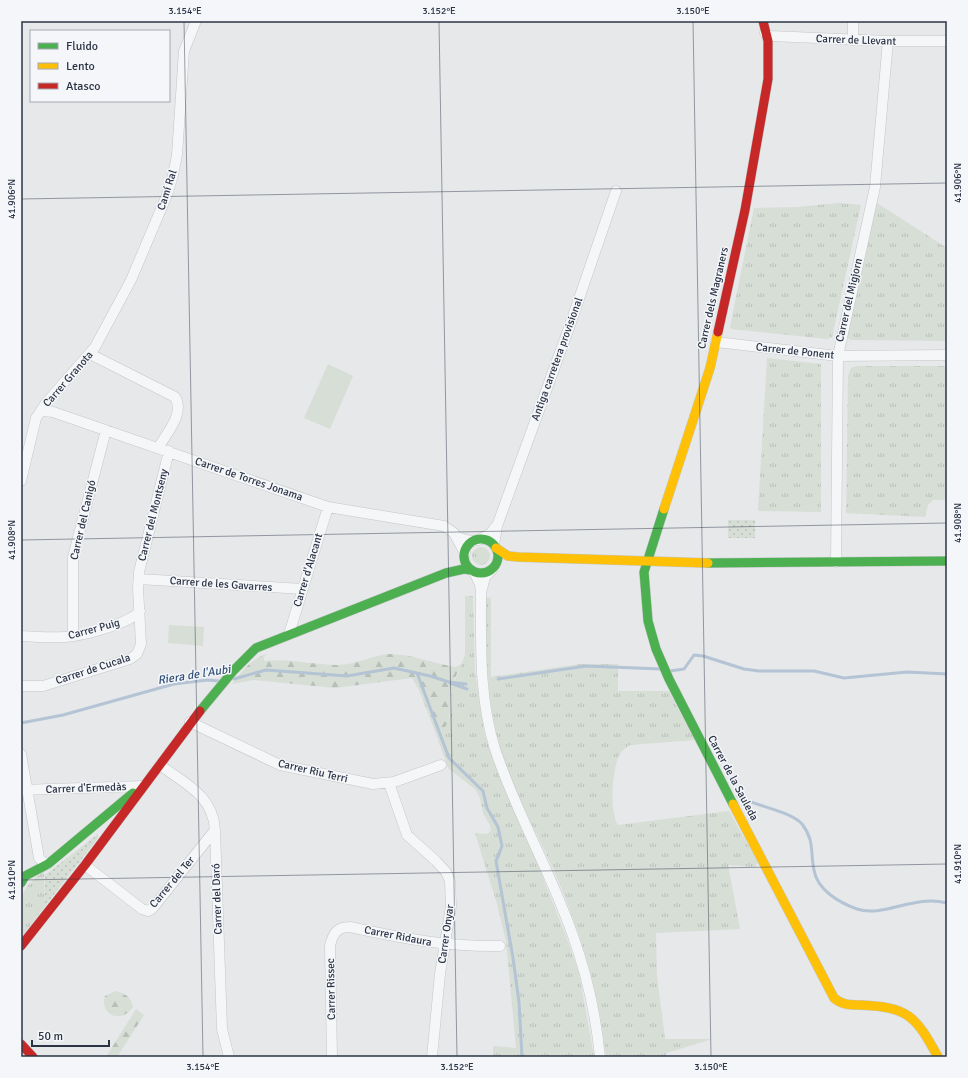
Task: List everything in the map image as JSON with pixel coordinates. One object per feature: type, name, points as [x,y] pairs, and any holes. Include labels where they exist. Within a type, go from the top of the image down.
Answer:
[{"type":"street","name":"Camí Ral","points":[[93,351],[131,280],[156,221],[173,175],[180,128],[184,51],[196,21]]},
{"type":"street","name":"Carrer dels Magraners","points":[[648,562],[710,368],[745,210],[768,79],[768,41],[763,21]]},
{"type":"street","points":[[853,21],[853,40]]},
{"type":"street","name":"Carrer de Llevant","points":[[765,33],[770,36],[853,40],[947,41]]},
{"type":"street","name":"Carrer del Migjorn","points":[[836,562],[838,356],[875,187],[888,41]]},
{"type":"street","name":"Antiga carretera provisional","points":[[495,546],[497,526],[570,325],[616,191]]},
{"type":"street","name":"Carrer de Ponent","points":[[716,342],[838,356],[947,355]]},
{"type":"street","name":"Carrer Granota","points":[[21,481],[36,418],[93,351]]},
{"type":"street","points":[[93,351],[174,397],[178,402],[177,415],[158,448]]},
{"type":"street","name":"Carrer de Torres Jonama","points":[[41,411],[53,412],[328,507],[444,526],[449,528],[456,537],[464,555]]},
{"type":"street","name":"Carrer del Canigó","points":[[73,636],[73,557],[106,430]]},
{"type":"street","name":"Carrer del Montseny","points":[[139,579],[169,451]]},
{"type":"street","name":"Carrer d'Alacant","points":[[289,634],[328,507]]},
{"type":"street","points":[[446,573],[464,555],[466,548],[476,540],[491,533],[497,526]]},
{"type":"street","name":"Carrer de Torres Jonama","points":[[456,537],[466,540],[476,540]]},
{"type":"street","points":[[476,540],[489,542],[508,556],[518,558],[648,562],[947,561]]},
{"type":"street","points":[[481,593],[485,577],[494,567],[498,556],[495,546]]},
{"type":"street","points":[[464,555],[480,584],[481,676],[490,728],[508,782],[573,935],[588,984],[598,1034],[600,1057]]},
{"type":"street","points":[[21,946],[85,865],[190,722],[234,670],[256,648],[446,573],[464,569],[483,573],[503,561],[518,558]]},
{"type":"street","name":"Carrer de la Sauleda","points":[[648,562],[644,572],[649,628],[665,671],[683,709],[818,966],[832,997],[836,1002],[843,1004],[893,1009],[903,1012],[912,1018],[938,1057]]},
{"type":"street","name":"Carrer de les Gavarres","points":[[139,579],[303,589]]},
{"type":"street","name":"Carrer de Cucala","points":[[21,686],[43,686],[130,659],[137,654],[141,644],[139,579]]},
{"type":"street","name":"Carrer Puig","points":[[21,636],[73,636],[130,619],[140,611]]},
{"type":"street","name":"Carrer Riu Terri","points":[[190,722],[280,765],[373,784],[389,783],[441,765]]},
{"type":"street","points":[[21,754],[25,790],[36,845],[40,861],[48,864]]},
{"type":"street","name":"Carrer del Daró","points":[[160,764],[209,804],[215,830],[222,1029],[229,1057]]},
{"type":"street","name":"Carrer Onyar","points":[[389,783],[407,835],[436,861],[446,872],[450,881],[451,906],[445,944],[432,1057]]},
{"type":"street","points":[[23,880],[48,864],[120,803],[143,786]]},
{"type":"street","name":"Carrer d'Ermedàs","points":[[25,790],[143,786]]},
{"type":"street","name":"Carrer del Ter","points":[[85,865],[142,909],[148,911],[152,909],[215,830]]},
{"type":"street","points":[[23,880],[34,860],[36,845]]},
{"type":"street","name":"Carrer Ridaura","points":[[344,927],[350,927],[406,940],[445,944],[500,946]]},
{"type":"street","name":"Carrer Rissec","points":[[332,1057],[330,946],[332,936],[336,930],[344,927]]},
{"type":"street","points":[[21,1044],[33,1057]]},
{"type":"green space","points":[[838,203],[861,205],[832,337],[827,339],[731,329],[730,327],[754,208],[798,207]]},
{"type":"green space","points":[[877,203],[947,248],[947,341],[850,340],[847,337]]},
{"type":"green space","points":[[767,358],[821,364],[821,512],[758,511]]},
{"type":"green space","points":[[328,364],[353,376],[330,429],[304,418]]},
{"type":"green space","points":[[856,366],[947,366],[947,500],[933,500],[928,505],[925,517],[846,513],[848,376],[851,368]]},
{"type":"green space","points":[[728,520],[755,520],[755,538],[728,538]]},
{"type":"green space","points":[[481,547],[487,550],[490,556],[487,562],[481,565],[475,562],[472,556],[475,550]]},
{"type":"green space","points":[[465,596],[473,596],[475,672],[484,732],[494,763],[520,820],[579,973],[594,1057],[493,1057],[493,1046],[516,1048],[506,941],[497,904],[475,833],[487,834],[491,831],[490,825],[483,813],[480,798],[476,790],[448,768],[436,734],[450,717],[452,688],[465,655]]},
{"type":"green space","points":[[486,597],[491,598],[491,677],[580,664],[618,664],[618,691],[669,691],[695,740],[630,745],[622,751],[617,762],[612,791],[613,811],[618,825],[729,811],[758,862],[755,867],[728,865],[740,929],[656,933],[657,976],[665,1039],[712,1039],[666,1053],[666,1057],[606,1057],[599,1011],[589,967],[575,924],[551,864],[518,795],[504,761],[499,744],[491,708],[489,690]]},
{"type":"green space","points":[[169,625],[204,627],[203,646],[168,643]]},
{"type":"green space","points":[[267,654],[264,657],[264,661],[283,660],[345,665],[376,656],[398,654],[456,667],[462,664],[452,687],[449,720],[442,730],[436,734],[419,690],[412,678],[335,688],[253,680],[232,684],[243,670],[252,662]]},
{"type":"green space","points":[[98,834],[98,838],[45,906],[45,875]]},
{"type":"green space","points":[[44,871],[45,906],[21,938],[21,900],[28,886]]},
{"type":"green space","points":[[116,991],[127,996],[131,1000],[133,1007],[123,1015],[117,1016],[108,1012],[105,1008],[104,1002],[105,996]]},
{"type":"green space","points":[[136,1009],[144,1015],[117,1057],[106,1057]]},
{"type":"waterway","points":[[670,671],[684,669],[694,655],[703,656],[744,669],[759,671],[814,671],[844,678],[907,672],[947,674]]},
{"type":"waterway","points":[[498,679],[586,666],[661,669]]},
{"type":"waterway","name":"Riera de l'Aubi","points":[[234,679],[266,670],[347,676],[394,668],[449,682],[466,684]]},
{"type":"waterway","points":[[417,673],[449,758],[483,791],[487,808],[498,827],[502,846],[496,861],[519,1002],[522,1057]]},
{"type":"waterway","name":"Riera de l'Aubi","points":[[21,723],[63,715],[174,684],[207,680],[219,681]]},
{"type":"waterway","name":"Riera de l'Aubi","points":[[450,683],[467,689]]},
{"type":"waterway","points":[[738,796],[753,803],[781,812],[797,819],[802,824],[809,836],[816,877],[824,890],[844,903],[857,909],[867,911],[878,911],[923,901],[947,903]]},
{"type":"traffic: fast","points":[[664,509],[644,572],[648,621],[656,649],[669,679],[733,804]]},
{"type":"traffic: fast","points":[[481,539],[487,540],[493,544],[497,550],[498,556],[497,562],[493,568],[487,572],[481,573],[475,572],[469,568],[465,562],[464,556],[465,550],[469,544],[475,540],[481,539]]},
{"type":"traffic: fast","points":[[708,563],[947,561]]},
{"type":"traffic: fast","points":[[200,711],[234,670],[256,648],[446,573],[464,569],[471,570]]},
{"type":"traffic: fast","points":[[21,883],[25,876],[48,864],[133,793]]},
{"type":"traffic: slow","points":[[664,509],[710,368],[718,332]]},
{"type":"traffic: slow","points":[[496,548],[508,556],[518,557],[708,563]]},
{"type":"traffic: slow","points":[[733,804],[834,998],[846,1004],[876,1006],[900,1011],[908,1016],[923,1031],[938,1057]]},
{"type":"traffic: jam","points":[[718,332],[745,210],[768,79],[768,41],[763,21]]},
{"type":"traffic: jam","points":[[21,946],[85,865],[200,711]]},
{"type":"traffic: jam","points":[[21,1044],[33,1057]]}]
